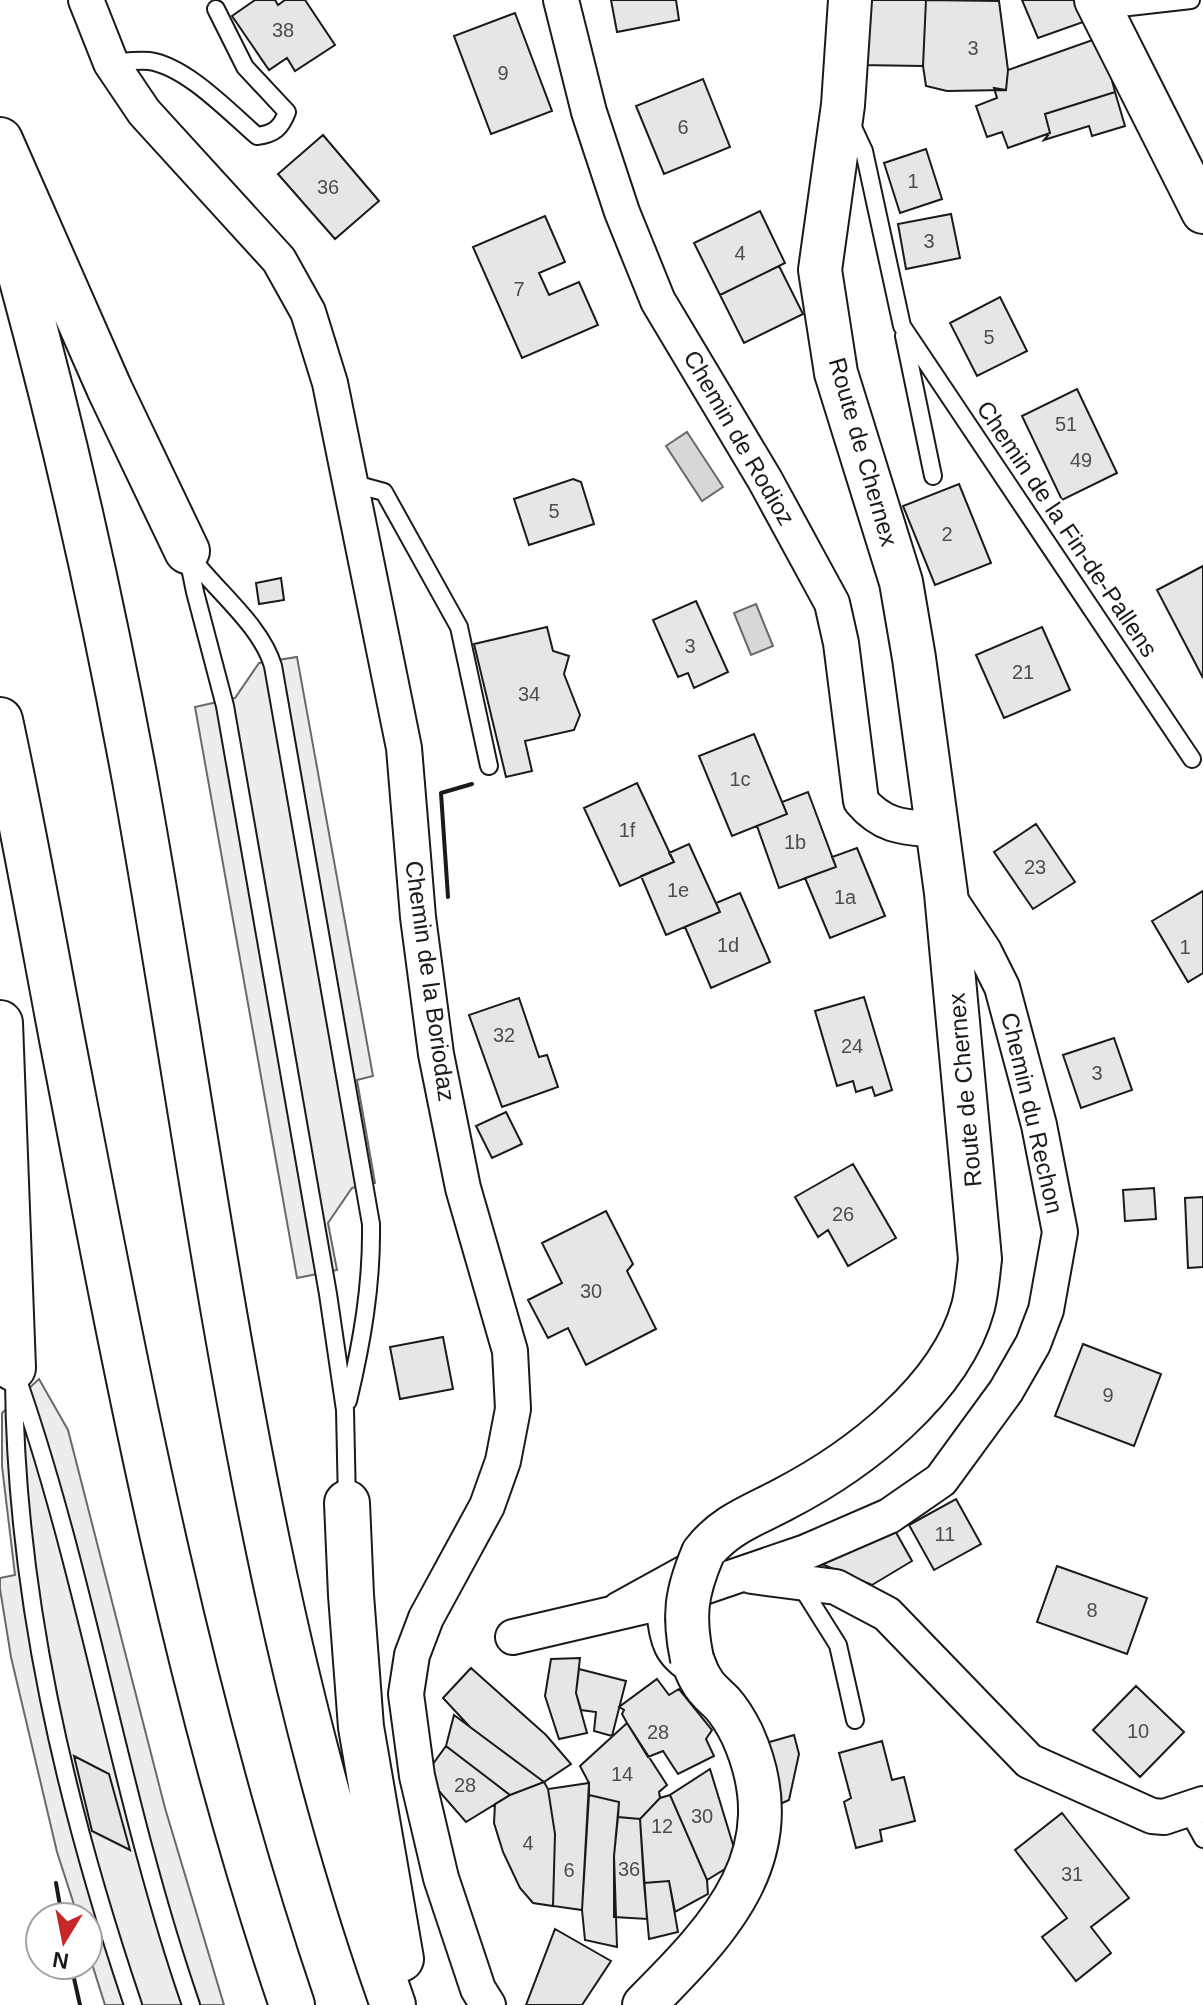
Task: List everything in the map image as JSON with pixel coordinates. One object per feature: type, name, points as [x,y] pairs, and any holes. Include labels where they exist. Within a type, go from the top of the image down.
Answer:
[{"type":"highway","points":[[0,140],[110,390],[187,551]]},
{"type":"highway","points":[[0,202],[53,390],[113,666],[240,1400],[279,1593],[325,1785],[353,1886],[393,2005]]},
{"type":"highway","points":[[0,720],[129,1382],[178,1607],[229,1809],[292,2005]]},
{"type":"highway","points":[[0,1023],[13,1368]]},
{"type":"highway","points":[[347,1503],[361,1727],[409,2005]]},
{"type":"street","name":"Chemin de la Boriodaz","points":[[86,0],[111,63],[144,112],[279,260],[308,312],[330,383],[404,748],[418,917],[436,1054],[463,1188],[510,1351],[513,1409],[503,1461],[487,1506],[426,1618],[412,1655],[406,1694],[417,1776],[441,1878],[478,1989],[488,2005]]},
{"type":"street","name":"Chemin de Rodioz","points":[[561,0],[589,112],[622,212],[658,301],[765,480],[832,603],[841,643],[861,801],[873,816],[895,825],[938,830]]},
{"type":"street","name":"Route de Chernex","points":[[697,1671],[685,1613],[688,1592],[703,1553],[714,1539],[731,1526],[785,1499],[845,1463],[912,1408],[951,1357],[972,1309],[980,1259],[946,893],[901,582],[836,373],[820,270],[843,105],[850,0]]},
{"type":"street","points":[[1099,5],[1203,212]]},
{"type":"street","name":"Chemin du Rechon","points":[[513,1637],[654,1604],[743,1575],[889,1516],[941,1480],[1006,1391],[1033,1344],[1046,1310],[1060,1232],[1039,1125],[1002,987],[984,951],[946,893]]},
{"type":"street","points":[[743,1575],[836,1587],[887,1614],[1029,1761],[1152,1816],[1198,1818]]},
{"type":"street","points":[[644,2005],[696,1954],[739,1895],[752,1865],[759,1831],[759,1796],[751,1756],[725,1706],[697,1671]]},
{"type":"lane","points":[[1099,5],[1191,0]]},
{"type":"lane","points":[[111,63],[146,61],[164,64],[186,77],[257,136],[270,134],[282,126],[287,112],[245,67],[216,9]]},
{"type":"lane","name":"Chemin de la Fin-de-Pallens","points":[[843,105],[864,151],[933,476]]},
{"type":"lane","name":"Chemin de la Fin-de-Pallens","points":[[902,326],[1192,759]]},
{"type":"lane","points":[[350,483],[384,492],[459,627],[489,766]]},
{"type":"lane","points":[[187,551],[204,575],[254,630],[273,666],[371,1224],[371,1271],[366,1318],[345,1410]]},
{"type":"lane","points":[[187,551],[225,706],[328,1294],[345,1410],[347,1503]]},
{"type":"lane","points":[[13,1368],[14,1458],[24,1555],[39,1653],[62,1763],[133,2005]]},
{"type":"lane","points":[[13,1368],[44,1454],[137,1830],[191,2005]]},
{"type":"lane","points":[[601,1616],[602,1608],[703,1553]]},
{"type":"lane","points":[[798,1581],[838,1645],[855,1720]]},
{"type":"lane","points":[[654,1604],[659,1641],[672,1665],[697,1671]]},
{"type":"shaded area","points":[[687,432],[723,487],[702,501],[666,446]]},
{"type":"shaded area","points":[[756,604],[773,646],[751,655],[734,613]]},
{"type":"shaded area","points":[[297,657],[373,1076],[357,1080],[375,1183],[352,1188],[328,1223],[337,1270],[297,1278],[195,707],[235,698],[259,663]]},
{"type":"shaded area","points":[[39,1379],[68,1430],[165,1808],[224,2005],[105,2005],[97,1981],[104,1981],[104,1901],[73,1901],[57,1852],[11,1657],[0,1589],[0,1578],[15,1575],[2,1466],[2,1413]]},
{"type":"building","points":[[255,0],[275,0],[278,5],[285,0],[305,0],[335,45],[295,71],[287,58],[269,70],[232,16]]},
{"type":"building","points":[[611,0],[676,0],[679,20],[617,32]]},
{"type":"building","points":[[860,0],[926,0],[923,66],[859,65]]},
{"type":"building","points":[[926,0],[999,1],[1008,70],[1006,90],[947,91],[926,86],[923,66]]},
{"type":"building","points":[[1022,0],[1074,0],[1086,21],[1038,38]]},
{"type":"building","points":[[515,13],[552,111],[491,134],[454,36]]},
{"type":"building","points":[[1101,37],[1115,92],[1045,114],[1050,133],[1008,148],[1002,132],[987,137],[976,106],[997,98],[994,88],[1006,90],[1008,70]]},
{"type":"building","points":[[703,79],[730,147],[664,174],[636,106]]},
{"type":"building","points":[[1115,92],[1125,126],[1092,136],[1089,126],[1044,140],[1050,133],[1045,114]]},
{"type":"building","points":[[323,135],[379,201],[335,239],[278,174]]},
{"type":"building","points":[[926,149],[942,199],[900,213],[884,163]]},
{"type":"building","points":[[760,211],[785,263],[720,295],[694,243]]},
{"type":"building","points":[[951,214],[960,258],[906,269],[898,224]]},
{"type":"building","points":[[545,216],[565,262],[539,273],[549,295],[579,282],[598,325],[522,358],[473,247]]},
{"type":"building","points":[[779,266],[803,314],[744,343],[720,295]]},
{"type":"building","points":[[1000,297],[1027,351],[977,376],[950,323]]},
{"type":"building","points":[[1077,389],[1117,473],[1062,500],[1022,416]]},
{"type":"building","points":[[573,479],[581,482],[594,524],[529,545],[514,499]]},
{"type":"building","points":[[959,484],[991,563],[935,585],[903,506]]},
{"type":"building","points":[[1203,566],[1203,678],[1157,590]]},
{"type":"building","points":[[281,578],[284,600],[259,604],[256,583]]},
{"type":"building","points":[[696,601],[728,672],[694,688],[688,673],[678,677],[653,620]]},
{"type":"building","points":[[547,627],[553,651],[569,656],[564,674],[580,715],[574,730],[525,741],[532,771],[506,777],[474,644]]},
{"type":"building","points":[[1042,627],[1070,690],[1004,718],[976,655]]},
{"type":"building","points":[[754,734],[787,814],[732,836],[699,756]]},
{"type":"building","points":[[637,783],[674,862],[620,886],[584,808]]},
{"type":"building","points":[[808,792],[836,867],[779,888],[757,826],[787,814],[782,802]]},
{"type":"building","points":[[1036,824],[1075,882],[1033,909],[994,852]]},
{"type":"building","points":[[689,844],[720,912],[666,935],[641,876],[674,862],[669,853]]},
{"type":"building","points":[[857,848],[885,916],[830,938],[805,878],[836,867],[832,857]]},
{"type":"building","points":[[1203,891],[1203,973],[1188,982],[1152,921]]},
{"type":"building","points":[[740,893],[770,962],[711,988],[685,927],[720,912],[716,903]]},
{"type":"building","points":[[864,997],[892,1090],[875,1096],[872,1087],[856,1092],[853,1081],[837,1086],[815,1011]]},
{"type":"building","points":[[519,998],[539,1057],[547,1055],[558,1087],[502,1107],[469,1015]]},
{"type":"building","points":[[1114,1038],[1132,1090],[1081,1108],[1063,1055]]},
{"type":"building","points":[[506,1112],[522,1144],[492,1158],[476,1126]]},
{"type":"building","points":[[853,1164],[896,1238],[848,1266],[828,1230],[818,1237],[795,1197]]},
{"type":"building","points":[[1154,1188],[1156,1219],[1125,1221],[1123,1190]]},
{"type":"building","points":[[1203,1197],[1203,1267],[1188,1268],[1185,1198]]},
{"type":"building","points":[[606,1211],[633,1264],[627,1271],[656,1329],[586,1365],[568,1328],[548,1338],[528,1300],[562,1283],[542,1243]]},
{"type":"building","points":[[443,1337],[453,1389],[400,1399],[390,1347]]},
{"type":"building","points":[[1083,1344],[1161,1374],[1134,1446],[1055,1416]]},
{"type":"building","points":[[956,1499],[981,1544],[934,1570],[909,1525]]},
{"type":"building","points":[[893,1527],[912,1561],[872,1585],[812,1560]]},
{"type":"building","points":[[1057,1566],[1147,1598],[1127,1654],[1037,1622]]},
{"type":"building","points":[[580,1658],[576,1693],[587,1733],[559,1739],[545,1696],[551,1659]]},
{"type":"building","points":[[471,1668],[546,1735],[571,1764],[544,1782],[470,1727],[443,1698]]},
{"type":"building","points":[[579,1669],[626,1681],[612,1736],[594,1731],[596,1712],[581,1710],[576,1693]]},
{"type":"building","points":[[657,1679],[669,1695],[679,1689],[712,1730],[706,1739],[714,1756],[678,1774],[663,1751],[648,1757],[622,1714],[624,1710],[619,1707]]},
{"type":"building","points":[[1136,1686],[1184,1732],[1140,1777],[1093,1730]]},
{"type":"building","points":[[454,1715],[544,1782],[510,1795],[446,1746]]},
{"type":"building","points":[[627,1723],[667,1785],[659,1792],[660,1798],[640,1819],[618,1817],[619,1802],[589,1795],[589,1783],[580,1766]]},
{"type":"building","points":[[794,1735],[799,1754],[789,1800],[780,1804],[766,1743]]},
{"type":"building","points":[[882,1741],[892,1780],[904,1777],[915,1821],[880,1830],[882,1841],[856,1848],[844,1802],[851,1798],[839,1753]]},
{"type":"building","points":[[446,1746],[510,1795],[466,1822],[425,1775]]},
{"type":"building","points":[[74,1756],[109,1774],[130,1850],[92,1831]]},
{"type":"building","points":[[710,1769],[738,1861],[707,1880],[670,1795]]},
{"type":"building","points":[[544,1782],[548,1789],[555,1834],[553,1906],[533,1903],[520,1888],[503,1852],[494,1823],[495,1804]]},
{"type":"building","points":[[589,1783],[582,1910],[553,1906],[555,1834],[548,1789]]},
{"type":"building","points":[[589,1795],[619,1802],[614,1856],[617,1947],[585,1940],[582,1910]]},
{"type":"building","points":[[670,1795],[707,1880],[708,1894],[675,1912],[669,1881],[644,1883],[640,1819],[660,1798]]},
{"type":"building","points":[[1062,1813],[1129,1898],[1091,1927],[1111,1953],[1076,1981],[1042,1937],[1067,1918],[1015,1850]]},
{"type":"building","points":[[618,1817],[640,1819],[647,1919],[614,1917],[614,1856]]},
{"type":"building","points":[[669,1881],[678,1932],[649,1939],[644,1883]]},
{"type":"building","points":[[555,1929],[611,1961],[582,2005],[526,2005]]},
{"type":"wall","points":[[448,897],[441,793],[472,784]]},
{"type":"wall","points":[[56,1883],[59,1901]]},
{"type":"wall","points":[[75,1981],[80,2005]]}]
